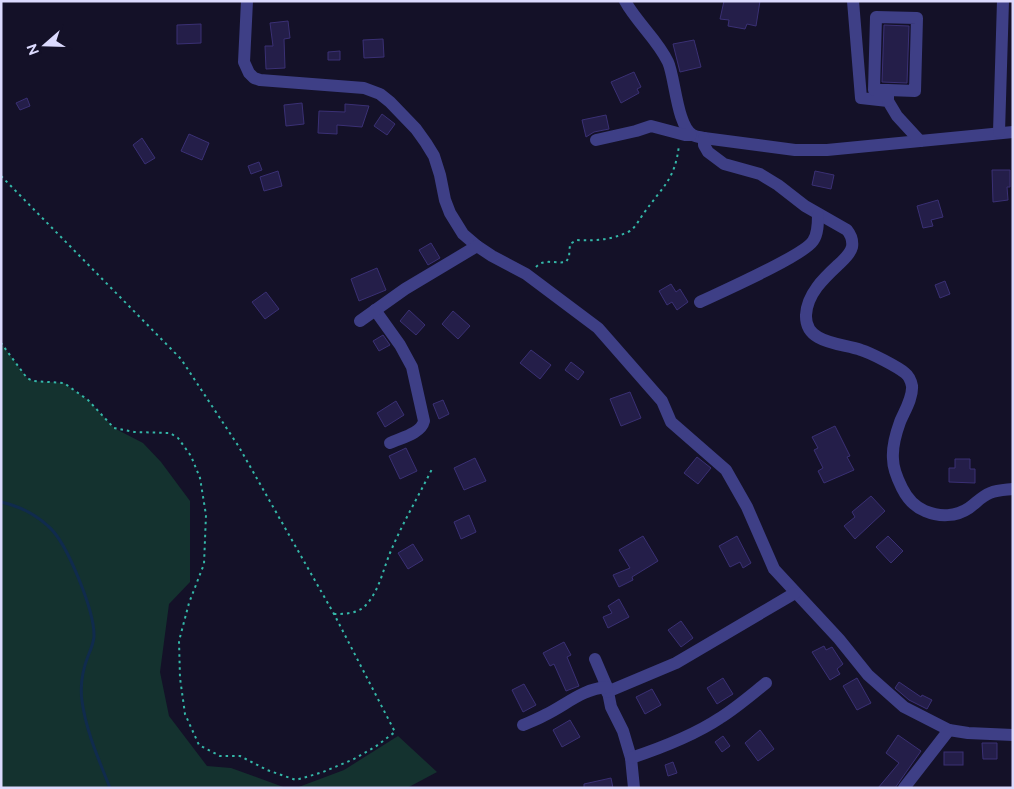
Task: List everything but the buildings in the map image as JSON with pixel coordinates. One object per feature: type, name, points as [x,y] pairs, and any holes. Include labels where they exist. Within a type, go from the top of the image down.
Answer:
[{"type":"street","points":[[247,1],[244,62],[249,74],[260,80],[358,87],[380,94],[403,114],[426,144],[437,166],[450,213],[463,234],[477,246],[536,281],[598,328],[662,401],[671,422],[726,470],[746,506],[774,569],[839,639],[868,675],[896,702],[949,730],[968,733],[1013,735]]},
{"type":"street","points":[[625,1],[657,43],[669,64],[678,104],[687,128],[704,145],[708,152],[724,164],[760,174],[818,215],[847,230],[852,240],[852,249],[847,257],[822,281],[812,294],[808,305],[807,324],[816,336],[825,341],[861,350],[904,372],[910,379],[912,387],[899,424],[892,458],[894,469],[904,493],[920,509],[944,516],[953,515],[968,509],[989,493],[1013,489]]},
{"type":"street","points":[[853,1],[861,98],[888,96],[915,91],[916,18],[876,16],[874,90],[888,96],[897,116],[920,141]]},
{"type":"street","points":[[1000,132],[1003,1]]},
{"type":"street","points":[[596,140],[651,126],[693,136],[803,150],[827,150],[1013,132]]},
{"type":"street","points":[[700,302],[810,246],[815,239],[818,215]]},
{"type":"street","points":[[360,321],[405,289],[477,246]]},
{"type":"street","points":[[375,310],[400,345],[412,367],[424,421],[418,430],[390,443]]},
{"type":"street","points":[[523,725],[594,688],[607,690],[676,663],[795,593]]},
{"type":"street","points":[[595,659],[612,707],[623,731],[631,758],[634,788]]},
{"type":"street","points":[[631,758],[663,747],[701,729],[720,718],[766,683]]},
{"type":"street","points":[[904,788],[949,730]]},
{"type":"path","points":[[536,281],[534,269],[539,264],[548,261],[558,264],[566,262],[569,257],[570,244],[577,240],[608,240],[632,230],[673,175],[678,163],[679,145],[693,136]]},
{"type":"path","points":[[1,176],[181,359],[238,447],[334,614],[395,732],[375,747],[354,758],[323,772],[296,780],[267,770],[240,756],[220,756],[199,744],[185,714],[180,678],[179,650],[179,641],[189,603],[204,564],[206,515],[200,478],[191,456],[178,438],[170,433],[134,432],[114,428],[88,400],[64,383],[34,381],[27,378],[1,344]]},
{"type":"path","points":[[334,614],[346,614],[358,611],[366,606],[376,590],[390,552],[432,469]]},
{"type":"green space","points":[[1,343],[27,378],[33,381],[64,383],[88,400],[114,428],[143,443],[161,462],[190,501],[190,582],[169,604],[160,672],[169,716],[207,766],[231,768],[286,788],[1,788]]},
{"type":"green space","points":[[398,736],[437,772],[407,788],[296,788],[344,770]]},
{"type":"waterway","points":[[1,502],[26,511],[48,526],[63,547],[85,595],[90,611],[94,637],[83,672],[82,701],[97,756],[110,788]]}]
